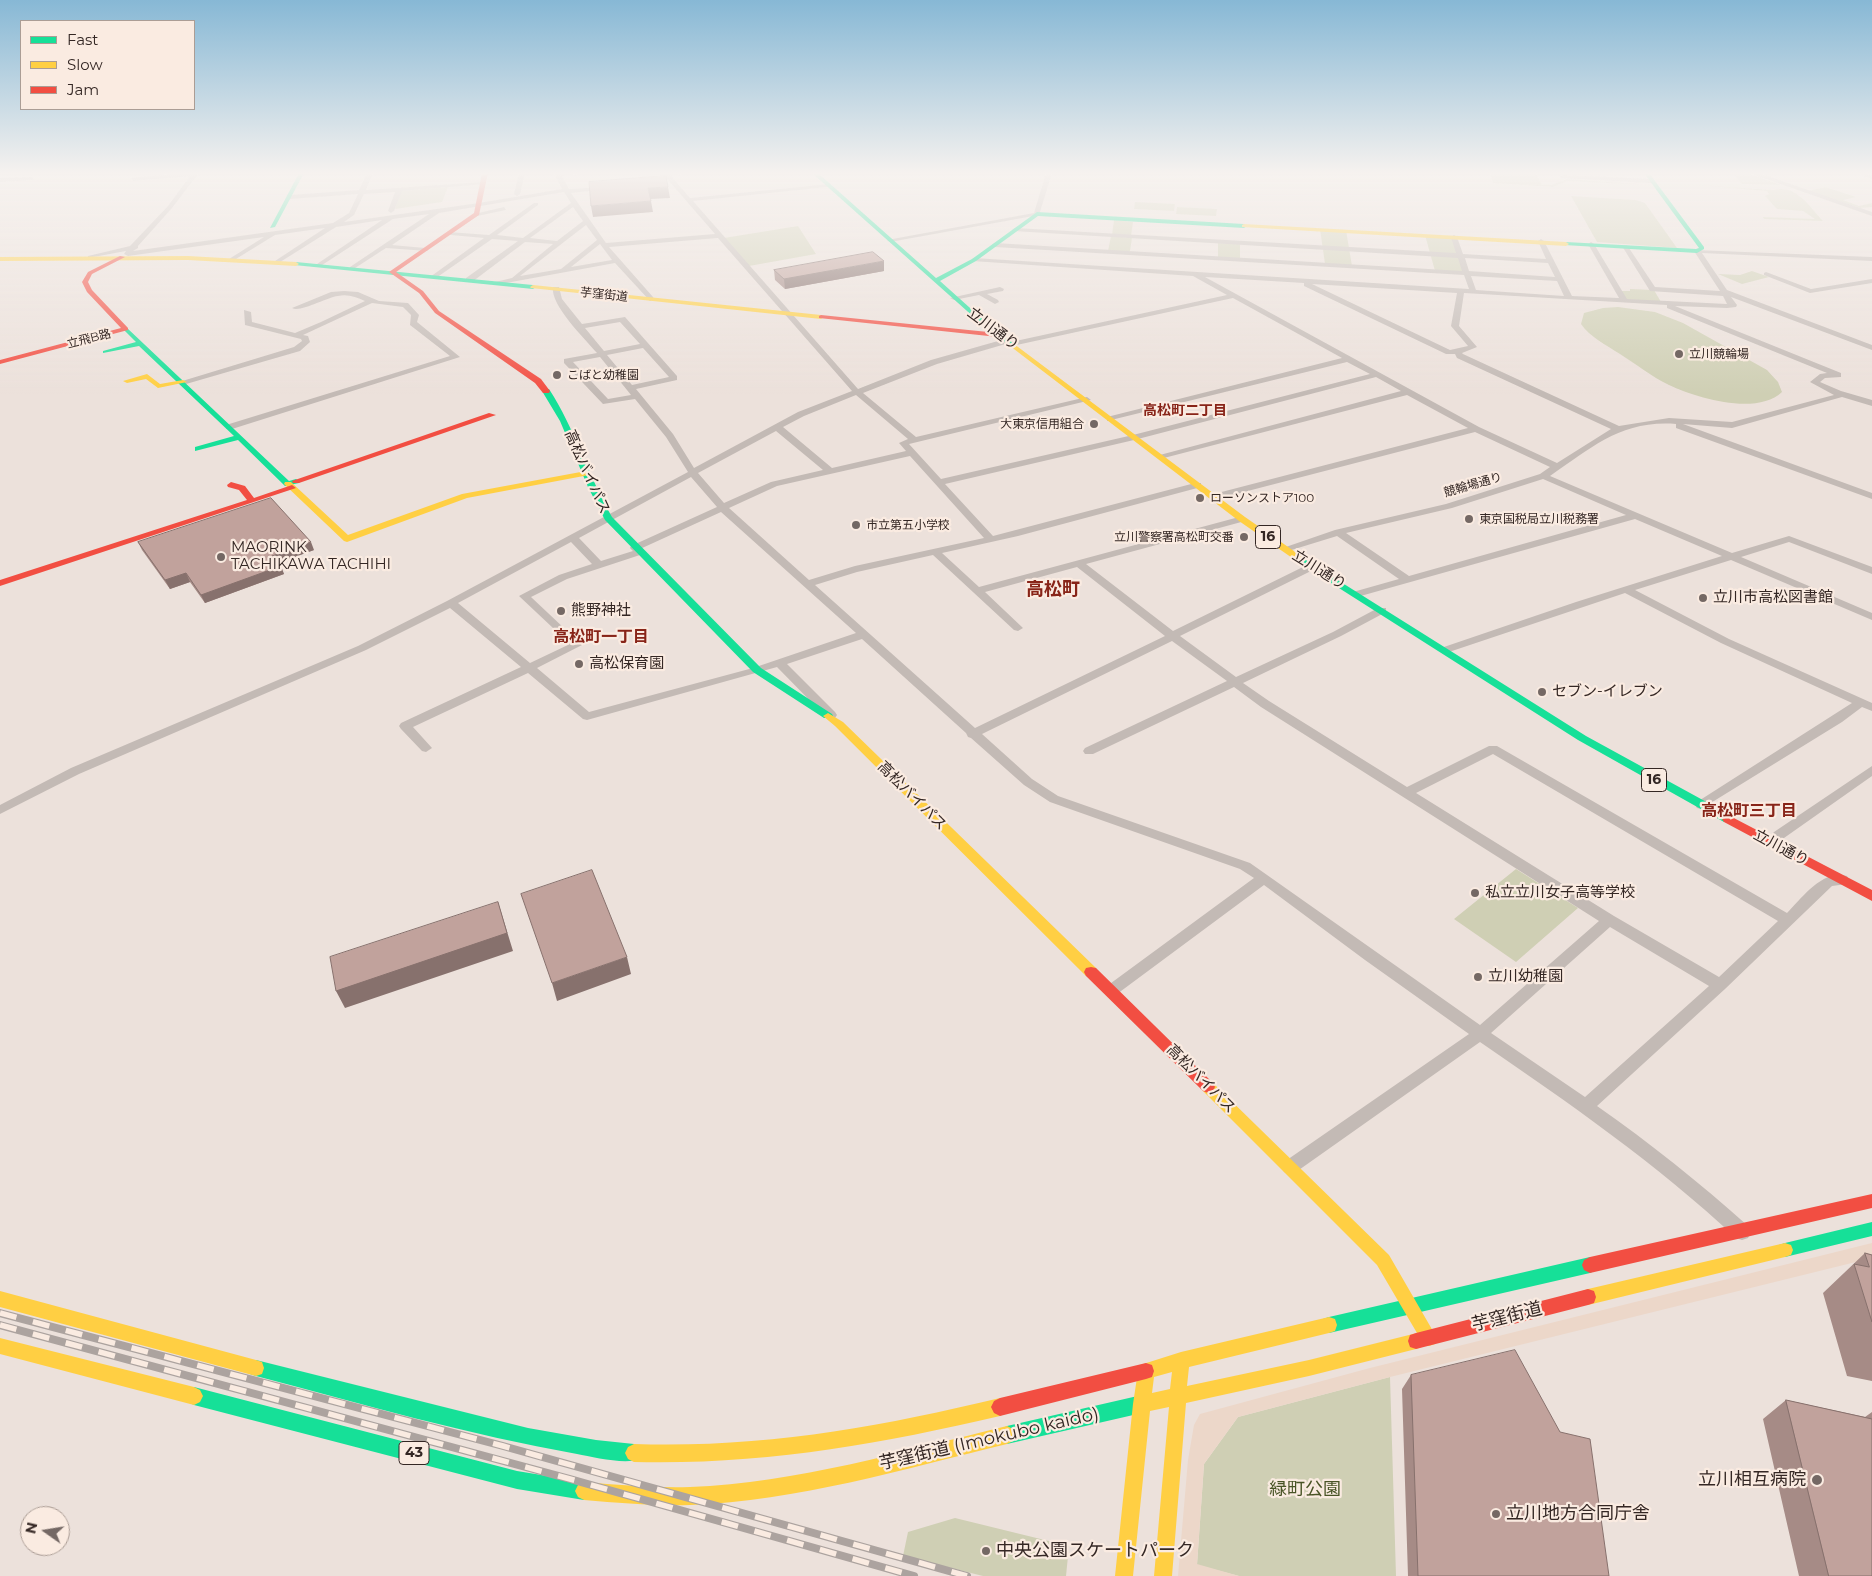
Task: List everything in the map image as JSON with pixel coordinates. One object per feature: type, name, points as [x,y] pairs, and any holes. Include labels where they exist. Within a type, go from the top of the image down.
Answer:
[{"type":"main road","points":[[392,272],[430,247]]},
{"type":"main road","name":"立川通り","points":[[897,247],[954,298],[1006,340],[1242,519],[1311,566],[1582,738],[1701,805],[1872,896]]},
{"type":"main road","points":[[936,281],[974,260],[993,247]]},
{"type":"main road","points":[[1633,247],[1697,251],[1702,248],[1701,247]]},
{"type":"main road","name":"芋窪街道","points":[[0,259],[125,255],[319,265],[788,314],[1006,340]]},
{"type":"main road","name":"立飛B路","points":[[0,362],[126,329],[89,291],[85,282],[86,278],[102,266],[125,255]]},
{"type":"main road","name":"高松バイパス","points":[[392,272],[421,292],[436,312],[538,381],[559,409],[586,473],[608,518],[637,550],[756,670],[778,687],[809,703],[840,724],[1290,1167],[1383,1260],[1429,1338]]},
{"type":"main road","points":[[126,329],[347,539],[465,496],[586,473]]},
{"type":"main road","points":[[103,349],[122,348],[141,343]]},
{"type":"main road","points":[[127,381],[148,376],[158,386],[183,382]]},
{"type":"main road","points":[[0,584],[252,501],[492,415]]},
{"type":"main road","points":[[198,449],[240,437]]},
{"type":"main road","points":[[231,485],[242,488],[252,501]]},
{"type":"main road","name":"芋窪街道","points":[[0,1299],[374,1399],[576,1448],[667,1456],[780,1450],[832,1442],[929,1422],[1411,1306],[1872,1201]]},
{"type":"main road","name":"芋窪街道","points":[[1142,1404],[1178,1398],[1429,1338],[1583,1298],[1872,1228]]},
{"type":"main road","name":"芋窪街道 (Imokubo kaido)","points":[[0,1346],[517,1480],[595,1492],[667,1498],[726,1494],[787,1486],[1142,1404]]},
{"type":"main road","points":[[1163,1576],[1181,1360]]},
{"type":"main road","points":[[1124,1576],[1146,1371]]},
{"type":"street","points":[[125,255],[136,247]]},
{"type":"street","points":[[90,257],[136,247]]},
{"type":"street","points":[[125,255],[176,247]]},
{"type":"street","points":[[231,260],[251,247]]},
{"type":"street","points":[[278,262],[302,247]]},
{"type":"street","points":[[319,265],[345,247]]},
{"type":"street","points":[[352,268],[384,247]]},
{"type":"street","points":[[390,247],[425,250]]},
{"type":"street","points":[[434,277],[476,247]]},
{"type":"street","points":[[469,280],[515,247]]},
{"type":"street","points":[[513,279],[555,247]]},
{"type":"street","points":[[563,270],[598,247]]},
{"type":"street","points":[[606,247],[650,299]]},
{"type":"street","points":[[727,247],[857,392],[914,440]]},
{"type":"street","points":[[1020,247],[1560,279]]},
{"type":"street","points":[[1241,247],[1243,277]]},
{"type":"street","points":[[1305,247],[1551,261]]},
{"type":"street","points":[[1458,247],[1473,292]]},
{"type":"street","points":[[1544,247],[1569,298]]},
{"type":"street","points":[[1592,247],[1625,302]]},
{"type":"street","points":[[1625,247],[1653,289],[1726,293],[1872,348]]},
{"type":"street","points":[[1349,249],[1352,266],[1359,284]]},
{"type":"street","points":[[1697,251],[1868,260]]},
{"type":"street","points":[[974,260],[1625,302],[1733,305],[1697,251]]},
{"type":"street","points":[[495,283],[617,261]]},
{"type":"street","points":[[1194,274],[1476,429],[1558,467]]},
{"type":"street","points":[[1766,274],[1810,292],[1872,281]]},
{"type":"street","points":[[1300,280],[1449,352],[1457,352],[1473,347],[1455,326],[1461,291]]},
{"type":"street","points":[[556,289],[558,299],[670,436],[693,473],[724,508],[862,635],[1028,782],[1054,799],[1244,866],[1264,878],[1391,973],[1586,1106],[1710,1202],[1742,1232]]},
{"type":"street","points":[[954,298],[1000,289]]},
{"type":"street","points":[[981,293],[994,302]]},
{"type":"street","points":[[229,427],[456,357],[414,323],[415,315],[405,305],[370,301],[355,294],[334,294],[296,308]]},
{"type":"street","points":[[0,810],[75,771],[362,648],[451,603],[801,414],[954,355],[1006,340],[1232,296]]},
{"type":"street","points":[[296,335],[324,324],[370,301]]},
{"type":"street","points":[[1661,302],[1838,375],[1823,376],[1814,382],[1838,393],[1872,403]]},
{"type":"street","points":[[183,382],[297,349],[306,342],[305,338],[296,335],[248,323],[247,312]]},
{"type":"street","points":[[580,327],[622,319],[674,378],[630,388]]},
{"type":"street","points":[[637,396],[606,402],[567,361],[645,345]]},
{"type":"street","points":[[1457,352],[1460,356],[1505,378],[1617,428]]},
{"type":"street","points":[[1110,419],[1348,359]]},
{"type":"street","points":[[938,483],[1134,437],[1376,375]]},
{"type":"street","points":[[1160,456],[1408,392]]},
{"type":"street","name":"競輪場通り","points":[[1285,548],[1338,532],[1449,506],[1543,476],[1617,428],[1669,421],[1732,425],[1838,396],[1838,393]]},
{"type":"street","points":[[990,539],[910,453],[903,443],[1086,400]]},
{"type":"street","points":[[1669,421],[1872,496]]},
{"type":"street","points":[[777,427],[829,470]]},
{"type":"street","points":[[1213,497],[1476,429]]},
{"type":"street","points":[[426,748],[405,726],[528,666],[577,645],[524,596],[563,577],[637,550],[670,532],[774,484],[910,453]]},
{"type":"street","points":[[1543,476],[1872,617]]},
{"type":"street","points":[[807,584],[855,570],[990,539],[1198,485]]},
{"type":"street","points":[[1357,594],[1634,516]]},
{"type":"street","points":[[977,591],[1242,519]]},
{"type":"street","points":[[1338,532],[1408,580]]},
{"type":"street","points":[[572,537],[599,565]]},
{"type":"street","points":[[1445,650],[1459,643],[1789,539],[1872,571]]},
{"type":"street","points":[[934,551],[1018,628]]},
{"type":"street","points":[[1079,564],[1265,704],[1609,920],[1720,985]]},
{"type":"street","points":[[972,734],[1115,666],[1171,635],[1311,566]]},
{"type":"street","points":[[1627,590],[1725,641],[1866,705]]},
{"type":"street","points":[[451,603],[586,716],[756,670],[862,635]]},
{"type":"street","points":[[1089,751],[1337,634],[1382,610]]},
{"type":"street","points":[[779,662],[840,724]]},
{"type":"street","points":[[1701,805],[1838,719],[1866,705]]},
{"type":"street","points":[[1406,793],[1493,749],[1788,920]]},
{"type":"street","points":[[1772,843],[1779,835],[1872,770]]},
{"type":"street","points":[[1112,990],[1264,878]]},
{"type":"street","points":[[1586,1106],[1720,985],[1828,882],[1842,880]]},
{"type":"street","points":[[1290,1167],[1480,1034],[1609,920]]},
{"type":"green space","points":[[732,247],[811,247],[816,254],[749,266]]},
{"type":"green space","points":[[1109,247],[1131,247],[1130,251],[1108,251]]},
{"type":"green space","points":[[1218,247],[1240,247],[1240,259],[1218,257]]},
{"type":"green space","points":[[1323,247],[1349,247],[1352,266],[1325,264]]},
{"type":"green space","points":[[1428,247],[1456,247],[1465,273],[1435,271]]},
{"type":"green space","points":[[1752,271],[1769,277],[1742,284],[1718,274],[1740,275]]},
{"type":"green space","points":[[1630,289],[1654,290],[1661,302],[1626,301],[1620,291],[1630,291]]},
{"type":"green space","name":"立川競輪場","points":[[1618,307],[1655,312],[1683,323],[1767,370],[1778,382],[1782,392],[1771,399],[1758,403],[1742,404],[1695,395],[1663,382],[1589,333],[1581,324],[1584,313],[1603,308]]},
{"type":"green space","points":[[1516,869],[1578,908],[1516,962],[1454,919]]},
{"type":"green space","name":"緑町公園","points":[[1390,1377],[1396,1576],[1239,1576],[1197,1565],[1204,1464],[1238,1417]]},
{"type":"green space","name":"中央公園スケートパーク","points":[[955,1518],[1069,1546],[1066,1576],[983,1576],[903,1556],[908,1532]]},
{"type":"shaded area","points":[[1872,1243],[1872,1258],[1390,1377],[1238,1417],[1204,1464],[1197,1564],[1239,1576],[1178,1576],[1188,1460],[1194,1425],[1200,1414],[1370,1368]]},
{"type":"building","points":[[873,252],[884,261],[784,279],[774,270]]},
{"type":"building","name":"MAORINK TACHIKAWA TACHIHI","points":[[271,498],[311,542],[272,556],[281,566],[201,595],[186,573],[165,580],[138,542]]},
{"type":"building","points":[[592,870],[627,957],[552,983],[521,894]]},
{"type":"building","points":[[498,902],[507,933],[336,991],[330,957]]},
{"type":"building","points":[[1865,1253],[1872,1255],[1872,1322],[1854,1264],[1869,1267]]},
{"type":"building","name":"立川地方合同庁舎","points":[[1515,1350],[1560,1432],[1590,1439],[1609,1576],[1418,1576],[1411,1375]]},
{"type":"building","name":"立川相互病院","points":[[1786,1400],[1872,1419],[1872,1576],[1829,1576]]},
{"type":"railway","points":[[0,1313],[503,1446],[967,1576]]},
{"type":"railway","points":[[0,1325],[570,1479],[914,1576]]},
{"type":"traffic: fast","points":[[897,247],[987,326],[1012,345]]},
{"type":"traffic: fast","points":[[935,281],[974,260],[992,247]]},
{"type":"traffic: fast","points":[[1614,247],[1697,251],[1702,248],[1701,247]]},
{"type":"traffic: fast","points":[[296,264],[533,287]]},
{"type":"traffic: fast","points":[[126,329],[288,484],[296,481]]},
{"type":"traffic: fast","points":[[105,352],[141,343]]},
{"type":"traffic: fast","points":[[546,391],[564,421],[599,503],[608,518],[757,670],[828,716]]},
{"type":"traffic: fast","points":[[198,449],[240,437]]},
{"type":"traffic: fast","points":[[1301,560],[1582,738],[1728,819]]},
{"type":"traffic: fast","points":[[1785,1250],[1872,1229]]},
{"type":"traffic: fast","points":[[1329,1325],[1590,1265]]},
{"type":"traffic: fast","points":[[256,1368],[528,1437],[596,1449],[634,1453]]},
{"type":"traffic: fast","points":[[194,1396],[517,1480],[584,1491]]},
{"type":"traffic: fast","points":[[1007,1435],[1142,1404]]},
{"type":"traffic: slow","points":[[0,259],[188,258],[296,264]]},
{"type":"traffic: slow","points":[[533,287],[821,317]]},
{"type":"traffic: slow","points":[[1012,345],[1242,519],[1301,560]]},
{"type":"traffic: slow","points":[[127,381],[147,376],[158,386],[183,382]]},
{"type":"traffic: slow","points":[[288,484],[347,539],[465,496],[586,473]]},
{"type":"traffic: slow","points":[[828,716],[839,724],[1091,972]]},
{"type":"traffic: slow","points":[[1208,1087],[1383,1260],[1429,1338]]},
{"type":"traffic: slow","points":[[1588,1297],[1785,1250]]},
{"type":"traffic: slow","points":[[0,1299],[256,1368]]},
{"type":"traffic: slow","points":[[1124,1576],[1146,1371],[1201,1355],[1329,1325]]},
{"type":"traffic: slow","points":[[1142,1404],[1309,1368],[1416,1341]]},
{"type":"traffic: slow","points":[[0,1346],[194,1396]]},
{"type":"traffic: slow","points":[[1163,1576],[1181,1360]]},
{"type":"traffic: slow","points":[[634,1453],[727,1453],[818,1444],[955,1418],[1000,1407]]},
{"type":"traffic: slow","points":[[584,1491],[638,1496],[691,1496],[744,1491],[850,1473],[1007,1435]]},
{"type":"traffic: jam","points":[[429,247],[392,272],[421,292],[437,312],[538,381],[546,391]]},
{"type":"traffic: jam","points":[[0,362],[126,329],[89,291],[85,282],[90,273],[122,257]]},
{"type":"traffic: jam","points":[[821,317],[998,335]]},
{"type":"traffic: jam","points":[[296,481],[492,415]]},
{"type":"traffic: jam","points":[[231,485],[242,488],[252,501]]},
{"type":"traffic: jam","points":[[0,583],[292,488]]},
{"type":"traffic: jam","points":[[1728,819],[1872,896]]},
{"type":"traffic: jam","points":[[1091,972],[1208,1087]]},
{"type":"traffic: jam","points":[[1590,1265],[1872,1201]]},
{"type":"traffic: jam","points":[[1416,1341],[1588,1297]]},
{"type":"traffic: jam","points":[[1000,1407],[1146,1371]]},
{"type":"place","name":"立川競輪場","points":[[1679,354]]},
{"type":"place","name":"こばと幼稚園","points":[[557,375]]},
{"type":"place","name":"大東京信用組合","points":[[1094,424]]},
{"type":"place","name":"ローソンストア100","points":[[1200,498]]},
{"type":"place","name":"東京国税局立川税務署","points":[[1469,519]]},
{"type":"place","name":"市立第五小学校","points":[[856,525]]},
{"type":"place","name":"立川警察署高松町交番","points":[[1244,537]]},
{"type":"place","name":"MAORINK TACHIKAWA TACHIHI","points":[[221,557]]},
{"type":"place","name":"立川市高松図書館","points":[[1703,598]]},
{"type":"place","name":"熊野神社","points":[[561,611]]},
{"type":"place","name":"高松保育園","points":[[579,664]]},
{"type":"place","name":"セブン-イレブン","points":[[1542,692]]},
{"type":"place","name":"私立立川女子高等学校","points":[[1475,893]]},
{"type":"place","name":"立川幼稚園","points":[[1478,977]]},
{"type":"place","name":"立川相互病院","points":[[1817,1480]]},
{"type":"place","name":"立川地方合同庁舎","points":[[1496,1514]]},
{"type":"place","name":"中央公園スケートパーク","points":[[986,1551]]},
{"type":"district","name":"高松町二丁目","points":[[1185,411]]},
{"type":"district","name":"高松町","points":[[1053,590]]},
{"type":"district","name":"高松町一丁目","points":[[601,637]]},
{"type":"district","name":"高松町三丁目","points":[[1749,811]]}]
